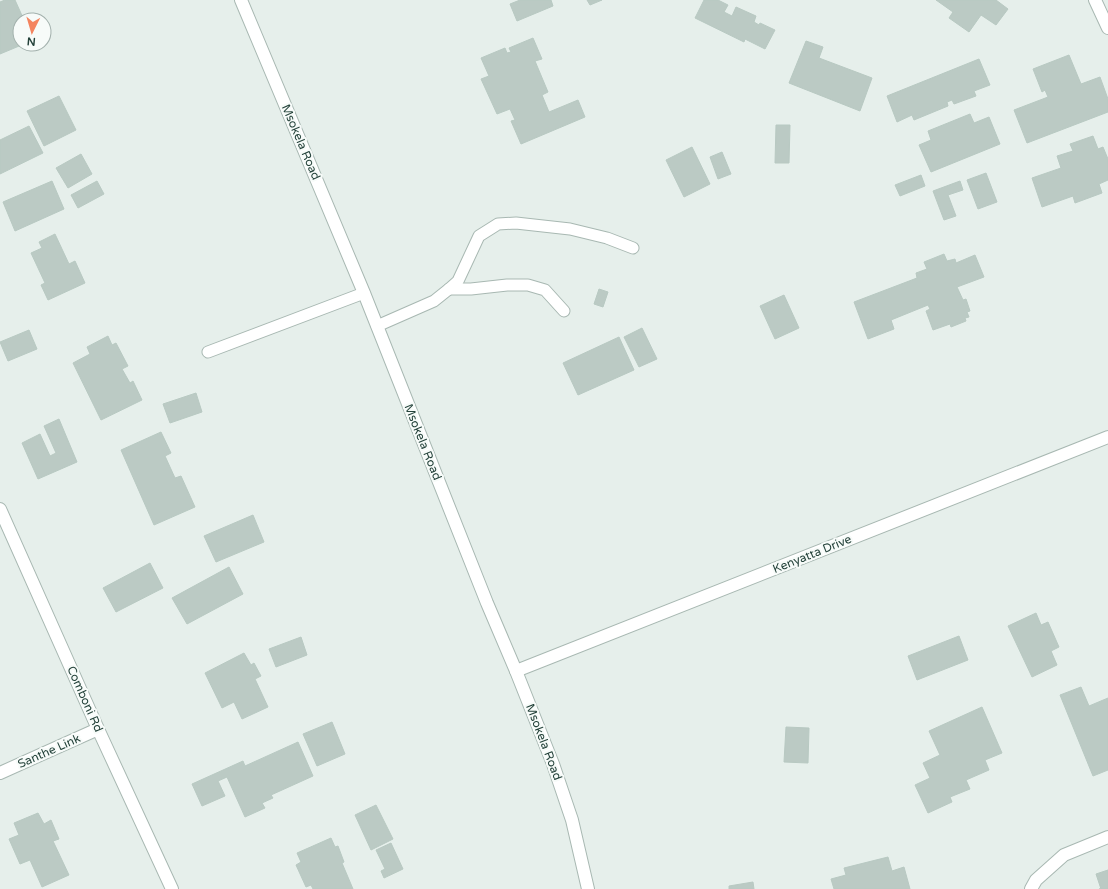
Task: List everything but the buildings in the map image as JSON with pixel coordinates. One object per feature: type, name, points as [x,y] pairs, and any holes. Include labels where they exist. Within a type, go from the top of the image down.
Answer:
[{"type":"street","name":"Msokela Road","points":[[241,0],[364,293],[486,604],[516,671],[553,764],[572,820],[588,889]]},
{"type":"street","points":[[1096,0],[1108,28]]},
{"type":"street","name":"Kenyatta Drive","points":[[516,671],[1108,437]]},
{"type":"street","name":"Comboni Rd","points":[[0,509],[98,729],[172,889]]},
{"type":"street","name":"Santhe Link","points":[[0,773],[98,729]]},
{"type":"street","points":[[1031,889],[1036,880],[1064,855],[1108,837]]},
{"type":"lane","points":[[377,326],[434,301],[449,289],[458,281],[479,236],[498,224],[516,224],[570,229],[607,238],[633,248]]},
{"type":"lane","points":[[449,289],[528,285],[545,290],[564,311]]},
{"type":"lane","points":[[208,352],[364,293]]}]
